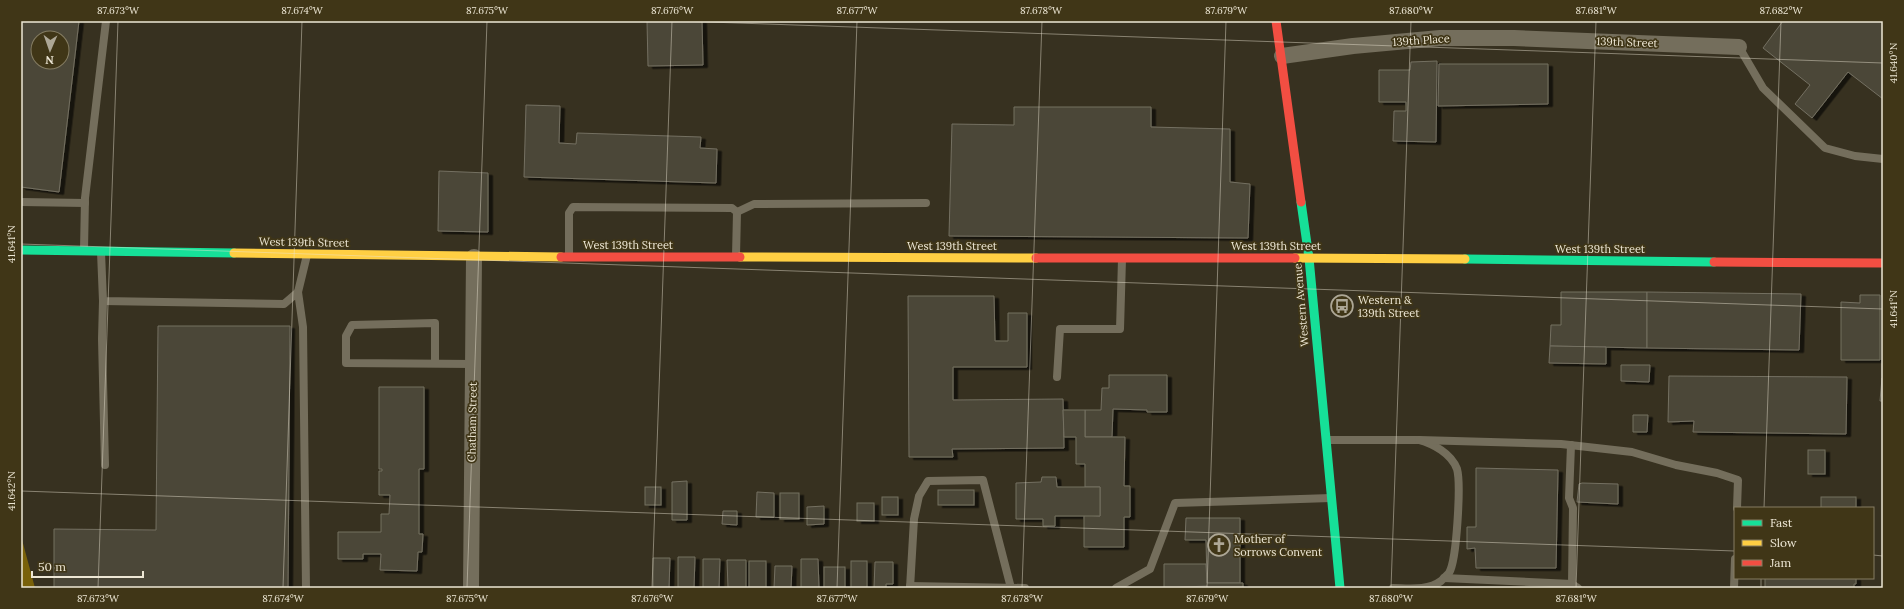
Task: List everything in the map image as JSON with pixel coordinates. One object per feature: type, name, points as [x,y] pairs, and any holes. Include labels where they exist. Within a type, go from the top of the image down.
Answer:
[{"type":"street","name":"Western Avenue","points":[[1276,21],[1309,258],[1340,588]]},
{"type":"street","name":"139th Place","points":[[1282,56],[1353,46],[1440,38],[1514,38]]},
{"type":"street","name":"139th Street","points":[[1514,38],[1740,47]]},
{"type":"street","name":"West 139th Street","points":[[21,250],[474,257],[1309,258],[1883,263]]},
{"type":"street","name":"Chatham Street","points":[[470,588],[474,257]]},
{"type":"lane","points":[[84,250],[85,203],[106,21]]},
{"type":"lane","points":[[1740,47],[1763,88],[1825,148],[1855,156],[1883,159]]},
{"type":"lane","points":[[21,202],[85,203]]},
{"type":"lane","points":[[737,212],[754,204],[926,203]]},
{"type":"lane","points":[[570,257],[569,213],[573,207],[732,208],[737,212]]},
{"type":"lane","points":[[736,257],[737,212]]},
{"type":"lane","points":[[101,251],[105,465]]},
{"type":"lane","points":[[306,588],[303,327],[298,292],[307,254]]},
{"type":"lane","points":[[1057,377],[1060,329],[1120,329],[1122,258]]},
{"type":"lane","points":[[103,301],[284,304],[298,292]]},
{"type":"lane","points":[[435,363],[435,323],[352,325],[346,336],[346,363],[473,364]]},
{"type":"lane","points":[[1326,440],[1419,440],[1571,445],[1632,452],[1676,465],[1717,473],[1738,480],[1737,507]]},
{"type":"lane","points":[[1393,588],[1427,587],[1440,582],[1450,572],[1454,559],[1457,524],[1457,469],[1448,456],[1436,447],[1419,440]]},
{"type":"lane","points":[[1444,578],[1575,586],[1573,508],[1568,498],[1571,445]]},
{"type":"lane","points":[[1011,588],[983,480],[928,482],[919,496],[914,519],[910,587],[1011,588],[1026,588]]},
{"type":"lane","points":[[1116,588],[1150,569],[1175,503],[1331,498]]},
{"type":"shaded area","points":[[21,536],[35,588],[21,588]]},
{"type":"building","points":[[21,21],[79,21],[59,192],[21,187]]},
{"type":"building","points":[[647,21],[702,21],[703,65],[648,66]]},
{"type":"building","points":[[1783,21],[1883,21],[1883,99],[1848,72],[1812,118],[1795,104],[1810,85],[1763,48]]},
{"type":"building","points":[[1437,61],[1436,142],[1393,141],[1394,111],[1406,111],[1406,102],[1379,102],[1379,70],[1410,70],[1411,62]]},
{"type":"building","points":[[1439,64],[1548,64],[1548,104],[1438,106]]},
{"type":"building","points":[[526,105],[560,106],[559,143],[576,144],[577,133],[701,137],[700,148],[717,149],[716,183],[524,177]]},
{"type":"building","points":[[1014,107],[1151,107],[1151,127],[1230,129],[1230,182],[1250,184],[1248,238],[949,236],[952,124],[1014,125]]},
{"type":"building","points":[[439,171],[488,173],[488,232],[438,231]]},
{"type":"building","points":[[1561,292],[1647,292],[1647,348],[1550,346],[1551,325],[1561,325]]},
{"type":"building","points":[[1647,292],[1801,294],[1799,350],[1647,348]]},
{"type":"building","points":[[1860,295],[1880,295],[1880,360],[1841,360],[1841,302],[1860,303]]},
{"type":"building","points":[[908,296],[994,296],[995,341],[1008,341],[1008,313],[1027,313],[1027,367],[953,367],[953,400],[1063,399],[1064,448],[952,449],[953,457],[909,457]]},
{"type":"building","points":[[158,326],[290,326],[288,588],[54,588],[54,529],[156,530]]},
{"type":"building","points":[[1550,346],[1606,347],[1606,364],[1549,363]]},
{"type":"building","points":[[1621,365],[1650,365],[1649,382],[1621,381]]},
{"type":"building","points":[[1109,375],[1167,375],[1167,412],[1113,409],[1112,437],[1085,437],[1085,410],[1101,410],[1102,388],[1109,388]]},
{"type":"building","points":[[1669,376],[1847,377],[1846,434],[1693,432],[1694,421],[1668,422]]},
{"type":"building","points":[[1882,378],[1883,401],[1880,401]]},
{"type":"building","points":[[379,387],[424,387],[424,469],[419,469],[419,534],[423,534],[422,552],[418,552],[417,571],[380,570],[381,554],[363,554],[363,559],[338,559],[338,532],[381,532],[381,514],[389,514],[390,495],[379,495],[379,471],[382,471],[382,469],[379,469]]},
{"type":"building","points":[[1063,410],[1085,410],[1085,437],[1125,437],[1124,486],[1130,486],[1130,517],[1124,517],[1124,547],[1084,547],[1084,515],[1100,516],[1100,487],[1085,487],[1085,464],[1076,464],[1076,437],[1064,437]]},
{"type":"building","points":[[1633,415],[1648,415],[1647,432],[1633,432]]},
{"type":"building","points":[[1808,450],[1825,450],[1825,474],[1808,474]]},
{"type":"building","points":[[1476,468],[1558,470],[1556,568],[1476,568],[1475,548],[1467,549],[1467,527],[1476,527]]},
{"type":"building","points":[[1042,477],[1056,477],[1057,487],[1100,487],[1100,516],[1055,516],[1055,526],[1043,526],[1043,519],[1016,519],[1016,483],[1041,482]]},
{"type":"building","points":[[687,481],[687,520],[672,520],[672,482]]},
{"type":"building","points":[[1579,484],[1618,484],[1618,504],[1577,502]]},
{"type":"building","points":[[645,487],[661,487],[661,505],[645,505]]},
{"type":"building","points":[[938,490],[974,490],[974,505],[938,505]]},
{"type":"building","points":[[757,492],[774,493],[774,517],[756,517]]},
{"type":"building","points":[[780,493],[799,493],[799,519],[780,519]]},
{"type":"building","points":[[882,497],[898,497],[898,515],[882,515]]},
{"type":"building","points":[[1821,497],[1856,497],[1856,507],[1821,507]]},
{"type":"building","points":[[857,503],[874,503],[874,521],[857,521]]},
{"type":"building","points":[[824,506],[824,524],[807,525],[807,507]]},
{"type":"building","points":[[723,511],[737,511],[737,525],[722,524]]},
{"type":"building","points":[[1186,518],[1240,518],[1240,583],[1207,583],[1206,540],[1185,540]]},
{"type":"building","points":[[678,557],[695,557],[694,588],[678,588]]},
{"type":"building","points":[[653,558],[670,558],[669,588],[653,588]]},
{"type":"building","points":[[703,559],[720,559],[719,588],[703,588]]},
{"type":"building","points":[[801,559],[818,559],[819,588],[801,588]]},
{"type":"building","points":[[727,560],[746,560],[746,588],[728,588]]},
{"type":"building","points":[[749,561],[766,561],[766,588],[749,588]]},
{"type":"building","points":[[851,561],[867,561],[867,588],[851,588]]},
{"type":"building","points":[[875,562],[893,562],[893,584],[886,584],[886,588],[874,588]]},
{"type":"building","points":[[1164,564],[1206,564],[1207,583],[1243,583],[1243,588],[1207,588],[1207,586],[1164,588]]},
{"type":"building","points":[[775,566],[792,566],[791,588],[774,588]]},
{"type":"building","points":[[824,567],[845,567],[845,588],[824,588]]},
{"type":"building","points":[[1765,579],[1856,579],[1854,588],[1765,588]]},
{"type":"traffic: fast","points":[[1301,202],[1309,258],[1340,588]]},
{"type":"traffic: fast","points":[[21,250],[234,253]]},
{"type":"traffic: fast","points":[[1465,259],[1714,262]]},
{"type":"traffic: slow","points":[[234,253],[561,257]]},
{"type":"traffic: slow","points":[[740,257],[1036,258]]},
{"type":"traffic: slow","points":[[1295,258],[1465,259]]},
{"type":"traffic: jam","points":[[1276,21],[1301,202]]},
{"type":"traffic: jam","points":[[561,257],[740,257]]},
{"type":"traffic: jam","points":[[1036,258],[1295,258]]},
{"type":"traffic: jam","points":[[1714,262],[1883,263]]},
{"type":"place","name":"Western & 139th Street","points":[[1342,306]]},
{"type":"place","name":"Mother of Sorrows Convent","points":[[1219,545]]}]
